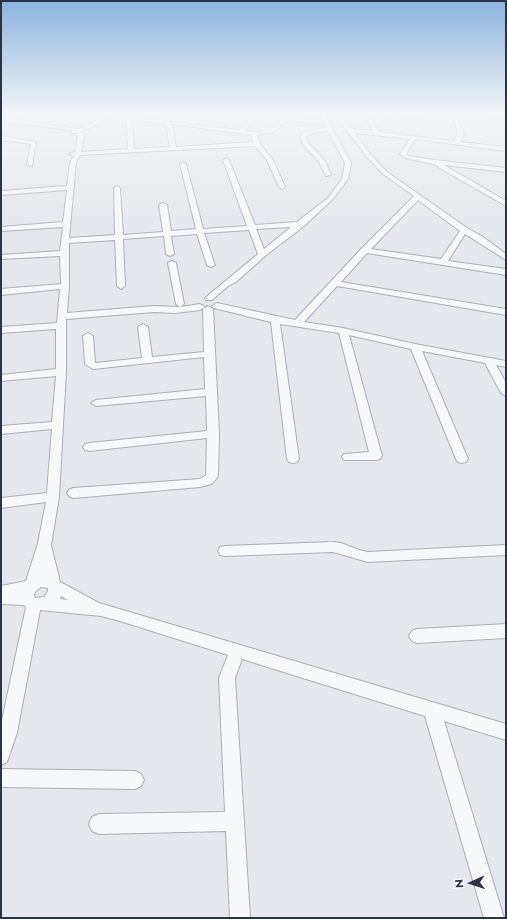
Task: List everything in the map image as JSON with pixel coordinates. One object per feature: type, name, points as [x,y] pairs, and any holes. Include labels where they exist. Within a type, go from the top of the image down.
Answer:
[{"type":"street","points":[[30,165],[32,156]]},
{"type":"street","points":[[1,756],[8,733],[45,543],[52,496],[56,459],[61,372],[62,321],[65,286],[64,252],[73,156]]},
{"type":"street","points":[[267,156],[282,187]]},
{"type":"street","points":[[317,156],[322,161],[328,175]]},
{"type":"street","points":[[154,309],[175,310],[208,303],[230,286],[234,280],[262,254],[301,224],[330,199],[345,179],[348,163],[344,156]]},
{"type":"street","points":[[369,156],[384,173],[464,230],[480,238],[506,258]]},
{"type":"street","points":[[404,156],[434,162],[506,170]]},
{"type":"street","points":[[226,160],[262,254]]},
{"type":"street","points":[[434,162],[506,204]]},
{"type":"street","points":[[183,164],[200,232],[211,265]]},
{"type":"street","points":[[1,193],[70,188]]},
{"type":"street","points":[[117,188],[121,286]]},
{"type":"street","points":[[298,323],[365,250],[418,196]]},
{"type":"street","points":[[163,205],[171,259],[180,304]]},
{"type":"street","points":[[1,229],[67,224]]},
{"type":"street","points":[[65,241],[301,224]]},
{"type":"street","points":[[443,262],[464,230]]},
{"type":"street","points":[[365,250],[506,272]]},
{"type":"street","points":[[1,258],[64,252]]},
{"type":"street","points":[[334,283],[506,312]]},
{"type":"street","points":[[1,292],[65,286]]},
{"type":"street","points":[[73,493],[200,483],[208,481],[212,476],[213,434],[208,303]]},
{"type":"street","points":[[1,330],[154,309],[180,304],[208,303],[275,320],[343,331],[415,347],[506,364]]},
{"type":"street","points":[[275,320],[293,459]]},
{"type":"street","points":[[143,327],[147,360]]},
{"type":"street","points":[[343,331],[376,456],[348,457]]},
{"type":"street","points":[[88,336],[90,364],[98,366],[209,354]]},
{"type":"street","points":[[415,347],[462,459]]},
{"type":"street","points":[[488,360],[506,393]]},
{"type":"street","points":[[1,378],[61,372]]},
{"type":"street","points":[[96,403],[212,392]]},
{"type":"street","points":[[1,430],[57,425]]},
{"type":"street","points":[[89,447],[213,434]]},
{"type":"street","points":[[1,503],[52,496]]},
{"type":"street","points":[[1,592],[52,598],[56,590],[45,543]]},
{"type":"street","points":[[224,551],[334,547],[368,557],[506,550]]},
{"type":"street","points":[[34,595],[43,581],[54,585],[101,610]]},
{"type":"street","points":[[1,598],[34,595],[101,610],[506,732]]},
{"type":"street","points":[[417,636],[506,631]]},
{"type":"street","points":[[237,651],[227,678],[240,918]]},
{"type":"street","points":[[432,710],[494,918]]},
{"type":"street","points":[[1,778],[135,780]]},
{"type":"street","points":[[99,824],[235,821]]}]
